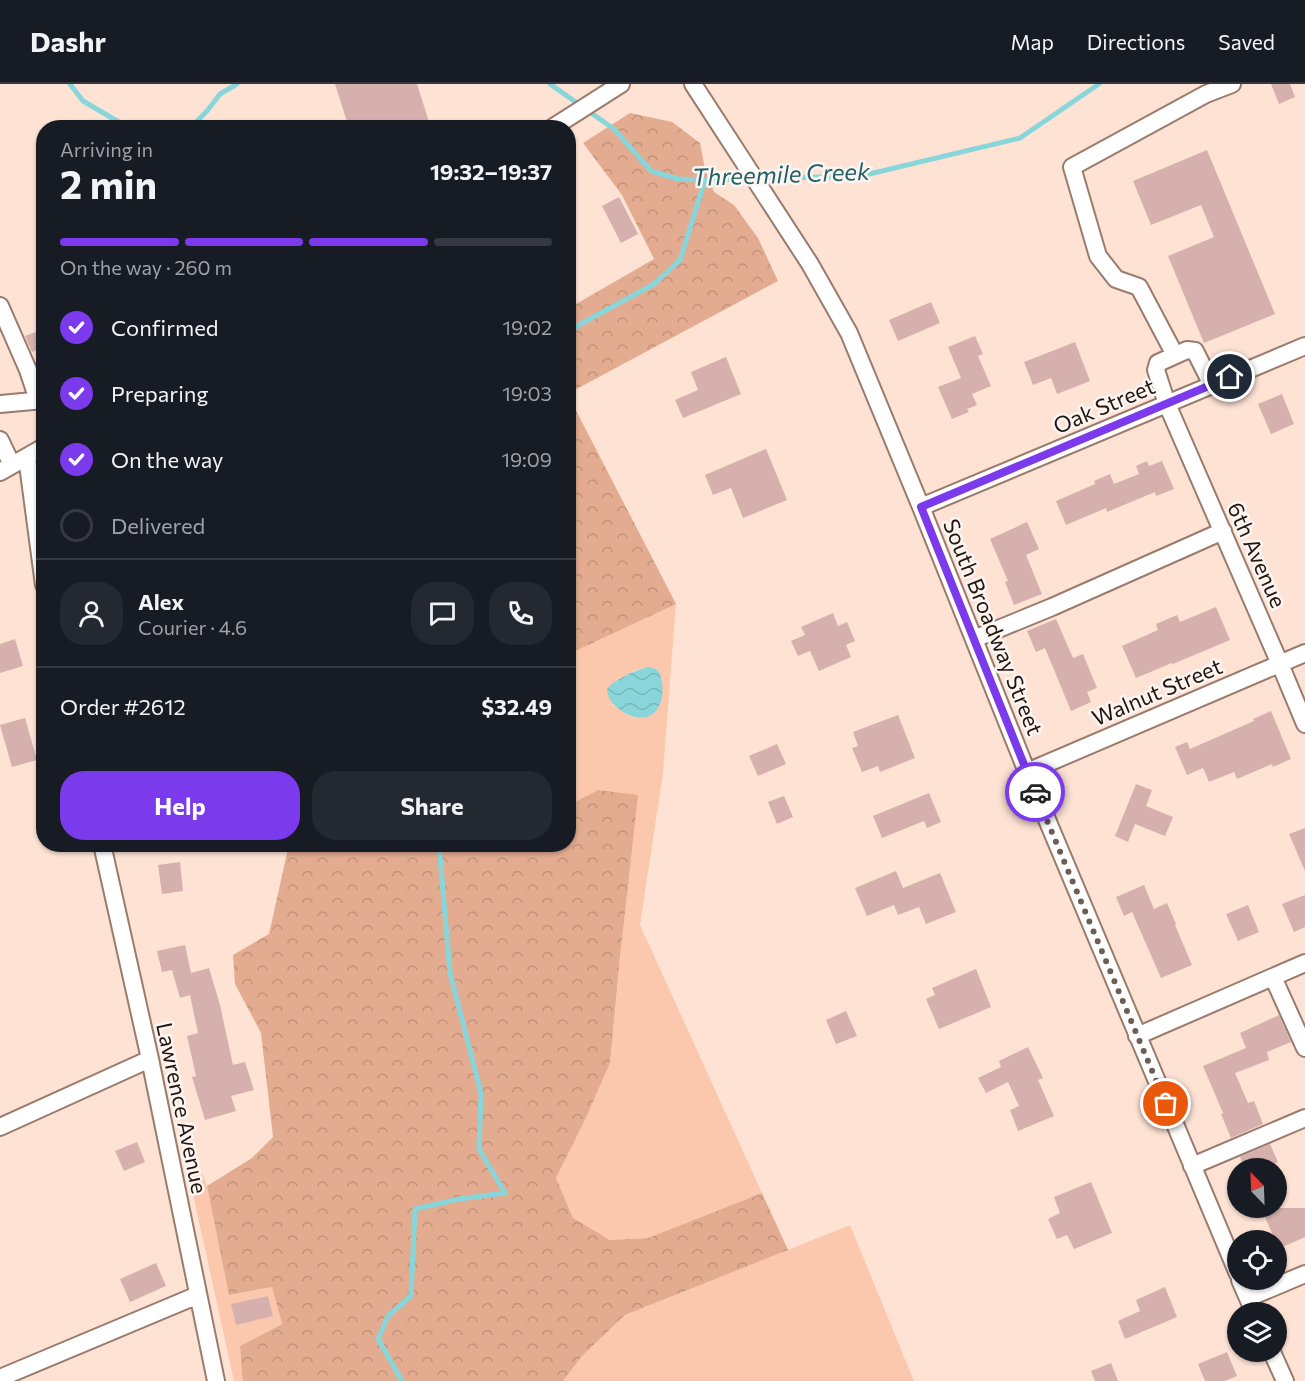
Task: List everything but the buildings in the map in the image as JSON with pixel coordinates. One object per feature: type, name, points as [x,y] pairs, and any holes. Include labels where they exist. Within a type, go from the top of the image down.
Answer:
[{"type":"street","points":[[565,120],[621,84]]},
{"type":"street","name":"South Broadway Street","points":[[693,84],[810,264],[849,333],[1027,772],[1227,1248]]},
{"type":"street","points":[[1212,385],[1196,351],[1187,350],[1175,355],[1139,286],[1116,279],[1098,256],[1072,167],[1206,94],[1232,84]]},
{"type":"street","points":[[0,306],[36,388]]},
{"type":"street","name":"Oak Street","points":[[921,507],[1305,346]]},
{"type":"street","name":"6th Avenue","points":[[1175,355],[1158,363],[1156,369],[1167,404],[1305,724]]},
{"type":"street","points":[[0,405],[36,401]]},
{"type":"street","points":[[0,440],[13,465],[36,556]]},
{"type":"street","points":[[13,465],[36,452]]},
{"type":"street","points":[[974,639],[1223,531]]},
{"type":"street","name":"Walnut Street","points":[[1027,772],[1305,653]]},
{"type":"street","name":"Lawrence Avenue","points":[[104,852],[150,1059],[216,1381]]},
{"type":"street","points":[[1137,1036],[1305,963]]},
{"type":"street","points":[[1273,977],[1305,1048]]},
{"type":"street","points":[[0,1127],[150,1059]]},
{"type":"street","points":[[1192,1166],[1305,1118]]},
{"type":"street","points":[[1256,1302],[1305,1274]]},
{"type":"street","points":[[0,1378],[198,1295]]},
{"type":"street","points":[[1276,1362],[1285,1381]]},
{"type":"shaded area","points":[[676,604],[663,773],[640,925],[762,1193],[648,1238],[610,1240],[573,1218],[556,1178],[610,1063],[628,880],[598,790],[576,801],[576,651]],"holes":[[[649,667],[659,672],[642,718],[634,718],[613,705],[615,681],[636,670]]]},
{"type":"shaded area","points":[[198,1164],[207,1186],[229,1295],[272,1287],[282,1324],[240,1346],[243,1381],[234,1381],[187,1167]],"holes":[[[268,1296],[273,1316],[232,1304]]]},
{"type":"shaded area","points":[[850,1225],[914,1381],[563,1381],[582,1356],[625,1315]]},
{"type":"green space","points":[[630,113],[672,122],[700,143],[705,169],[714,192],[734,205],[758,238],[778,281],[576,389],[576,304],[654,259],[622,195],[583,143]]},
{"type":"green space","points":[[576,411],[676,604],[576,650]]},
{"type":"green space","points":[[598,790],[638,795],[610,1063],[556,1178],[573,1218],[610,1240],[648,1238],[762,1193],[788,1250],[625,1315],[582,1356],[563,1381],[243,1381],[240,1346],[282,1324],[272,1287],[229,1295],[207,1186],[252,1158],[273,1137],[261,1033],[235,984],[233,955],[269,934],[287,852],[576,852],[576,801]]},
{"type":"water","points":[[649,667],[656,669],[660,674],[661,702],[658,709],[647,717],[631,716],[614,705],[607,689],[626,675]]},
{"type":"waterway","name":"Threemile Creek","points":[[70,84],[83,101],[115,120]]},
{"type":"waterway","name":"Threemile Creek","points":[[198,120],[220,94],[237,84]]},
{"type":"waterway","name":"Threemile Creek","points":[[550,84],[614,129],[651,171],[678,179],[705,180],[861,176],[1020,138],[1099,84]]},
{"type":"waterway","points":[[576,327],[654,284],[680,260],[705,180]]},
{"type":"waterway","points":[[402,1381],[378,1339],[388,1316],[411,1296],[415,1209],[459,1199],[505,1193],[479,1149],[481,1093],[450,973],[440,852]]},
{"type":"way so far","points":[[1035,792],[1166,1104]]},
{"type":"route","points":[[1035,792],[921,507],[1230,377]]}]
